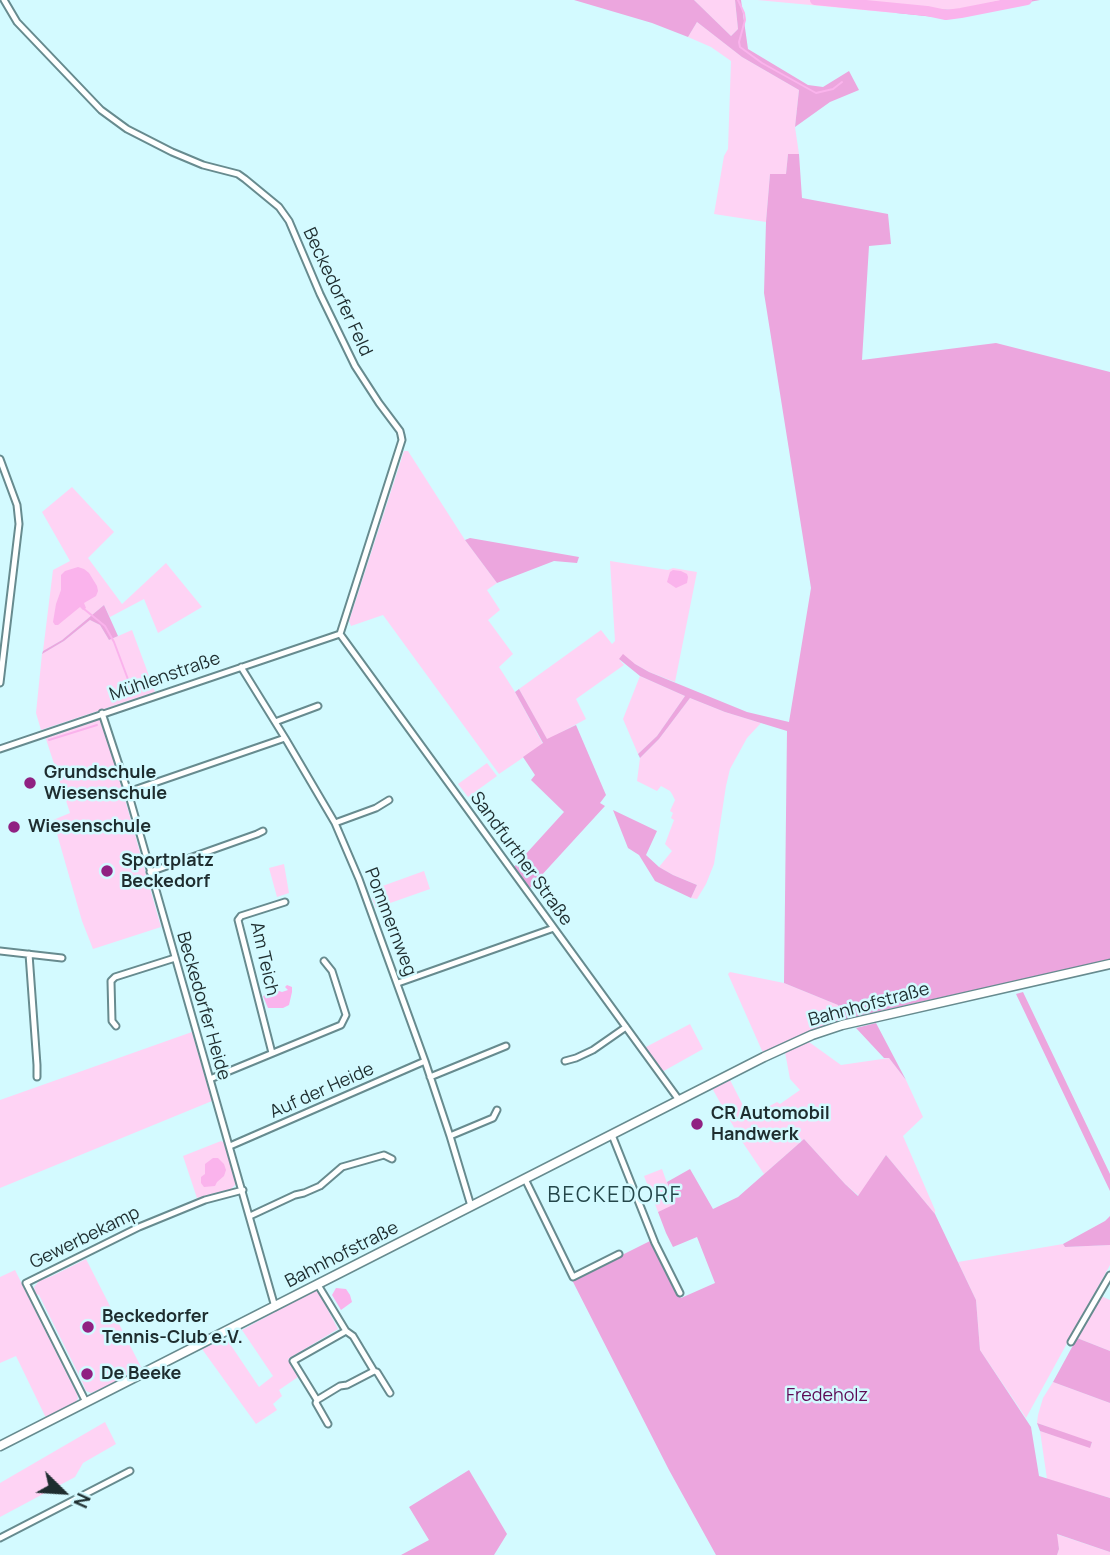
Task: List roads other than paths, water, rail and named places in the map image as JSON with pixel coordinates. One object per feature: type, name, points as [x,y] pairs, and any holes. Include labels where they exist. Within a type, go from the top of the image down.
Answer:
[{"type":"street","name":"Beckedorfer Feld","points":[[4,0],[18,22],[101,110],[127,129],[182,157],[245,178],[285,213],[355,366],[400,431],[402,440],[340,634]]},
{"type":"street","points":[[0,459],[17,505],[19,524],[0,683]]},
{"type":"street","points":[[0,485],[8,480]]},
{"type":"street","name":"Mühlenstraße","points":[[0,749],[340,634]]},
{"type":"street","name":"Sandfurther Straße","points":[[340,634],[679,1100]]},
{"type":"street","name":"Pommernweg","points":[[241,667],[335,823],[359,879],[425,1061],[471,1206]]},
{"type":"street","points":[[275,722],[318,706]]},
{"type":"street","name":"Beckedorfer Heide","points":[[102,713],[128,792],[275,1307]]},
{"type":"street","points":[[128,792],[285,738]]},
{"type":"street","points":[[335,823],[376,808],[389,800]]},
{"type":"street","points":[[150,872],[263,831]]},
{"type":"street","name":"Am Teich","points":[[272,1053],[238,920],[241,916],[285,902]]},
{"type":"street","points":[[398,984],[554,928]]},
{"type":"street","points":[[0,951],[62,958]]},
{"type":"street","points":[[29,954],[37,1077]]},
{"type":"street","points":[[116,1026],[112,1021],[111,981],[115,977],[175,958]]},
{"type":"street","points":[[210,1079],[341,1025],[346,1015],[331,971],[324,961]]},
{"type":"street","name":"Bahnhofstraße","points":[[0,1446],[764,1057],[826,1030],[1110,964]]},
{"type":"street","points":[[565,1061],[593,1050],[626,1027]]},
{"type":"street","points":[[430,1077],[506,1046]]},
{"type":"street","name":"Auf der Heide","points":[[230,1146],[425,1061]]},
{"type":"street","points":[[450,1136],[493,1118],[497,1110]]},
{"type":"street","points":[[612,1135],[655,1243],[680,1293]]},
{"type":"street","points":[[250,1216],[320,1186],[342,1167],[384,1155],[392,1159]]},
{"type":"street","points":[[525,1179],[573,1277],[619,1254]]},
{"type":"street","name":"Gewerbekamp","points":[[86,1402],[26,1283],[139,1227],[205,1200],[243,1190]]},
{"type":"street","points":[[1071,1342],[1110,1275]]},
{"type":"street","points":[[318,1284],[346,1331],[353,1336],[390,1393]]},
{"type":"street","points":[[328,1424],[293,1360],[346,1331]]},
{"type":"street","points":[[317,1400],[374,1371]]},
{"type":"street","points":[[0,1538],[130,1471]]},
{"type":"waterway","points":[[738,0],[745,20],[740,47],[762,63],[816,93],[833,89],[842,82]]},
{"type":"waterway","points":[[815,0],[946,15],[1027,0]]},
{"type":"waterway","points":[[84,609],[105,626],[129,682]]},
{"type":"waterway","points":[[49,740],[97,725]]},
{"type":"place","name":"Grundschule Wiesenschule","points":[[30,783]]},
{"type":"place","name":"Wiesenschule","points":[[14,827]]},
{"type":"place","name":"Sportplatz Beckedorf","points":[[107,871]]},
{"type":"place","name":"CR Automobil Handwerk","points":[[697,1124]]},
{"type":"place","name":"Beckedorfer Tennis-Club e.V.","points":[[88,1327]]},
{"type":"place","name":"De Beeke","points":[[87,1374]]},
{"type":"district","name":"BECKEDORF","points":[[615,1196]]},
{"type":"park label","name":"Fredeholz","points":[[827,1396]]}]
